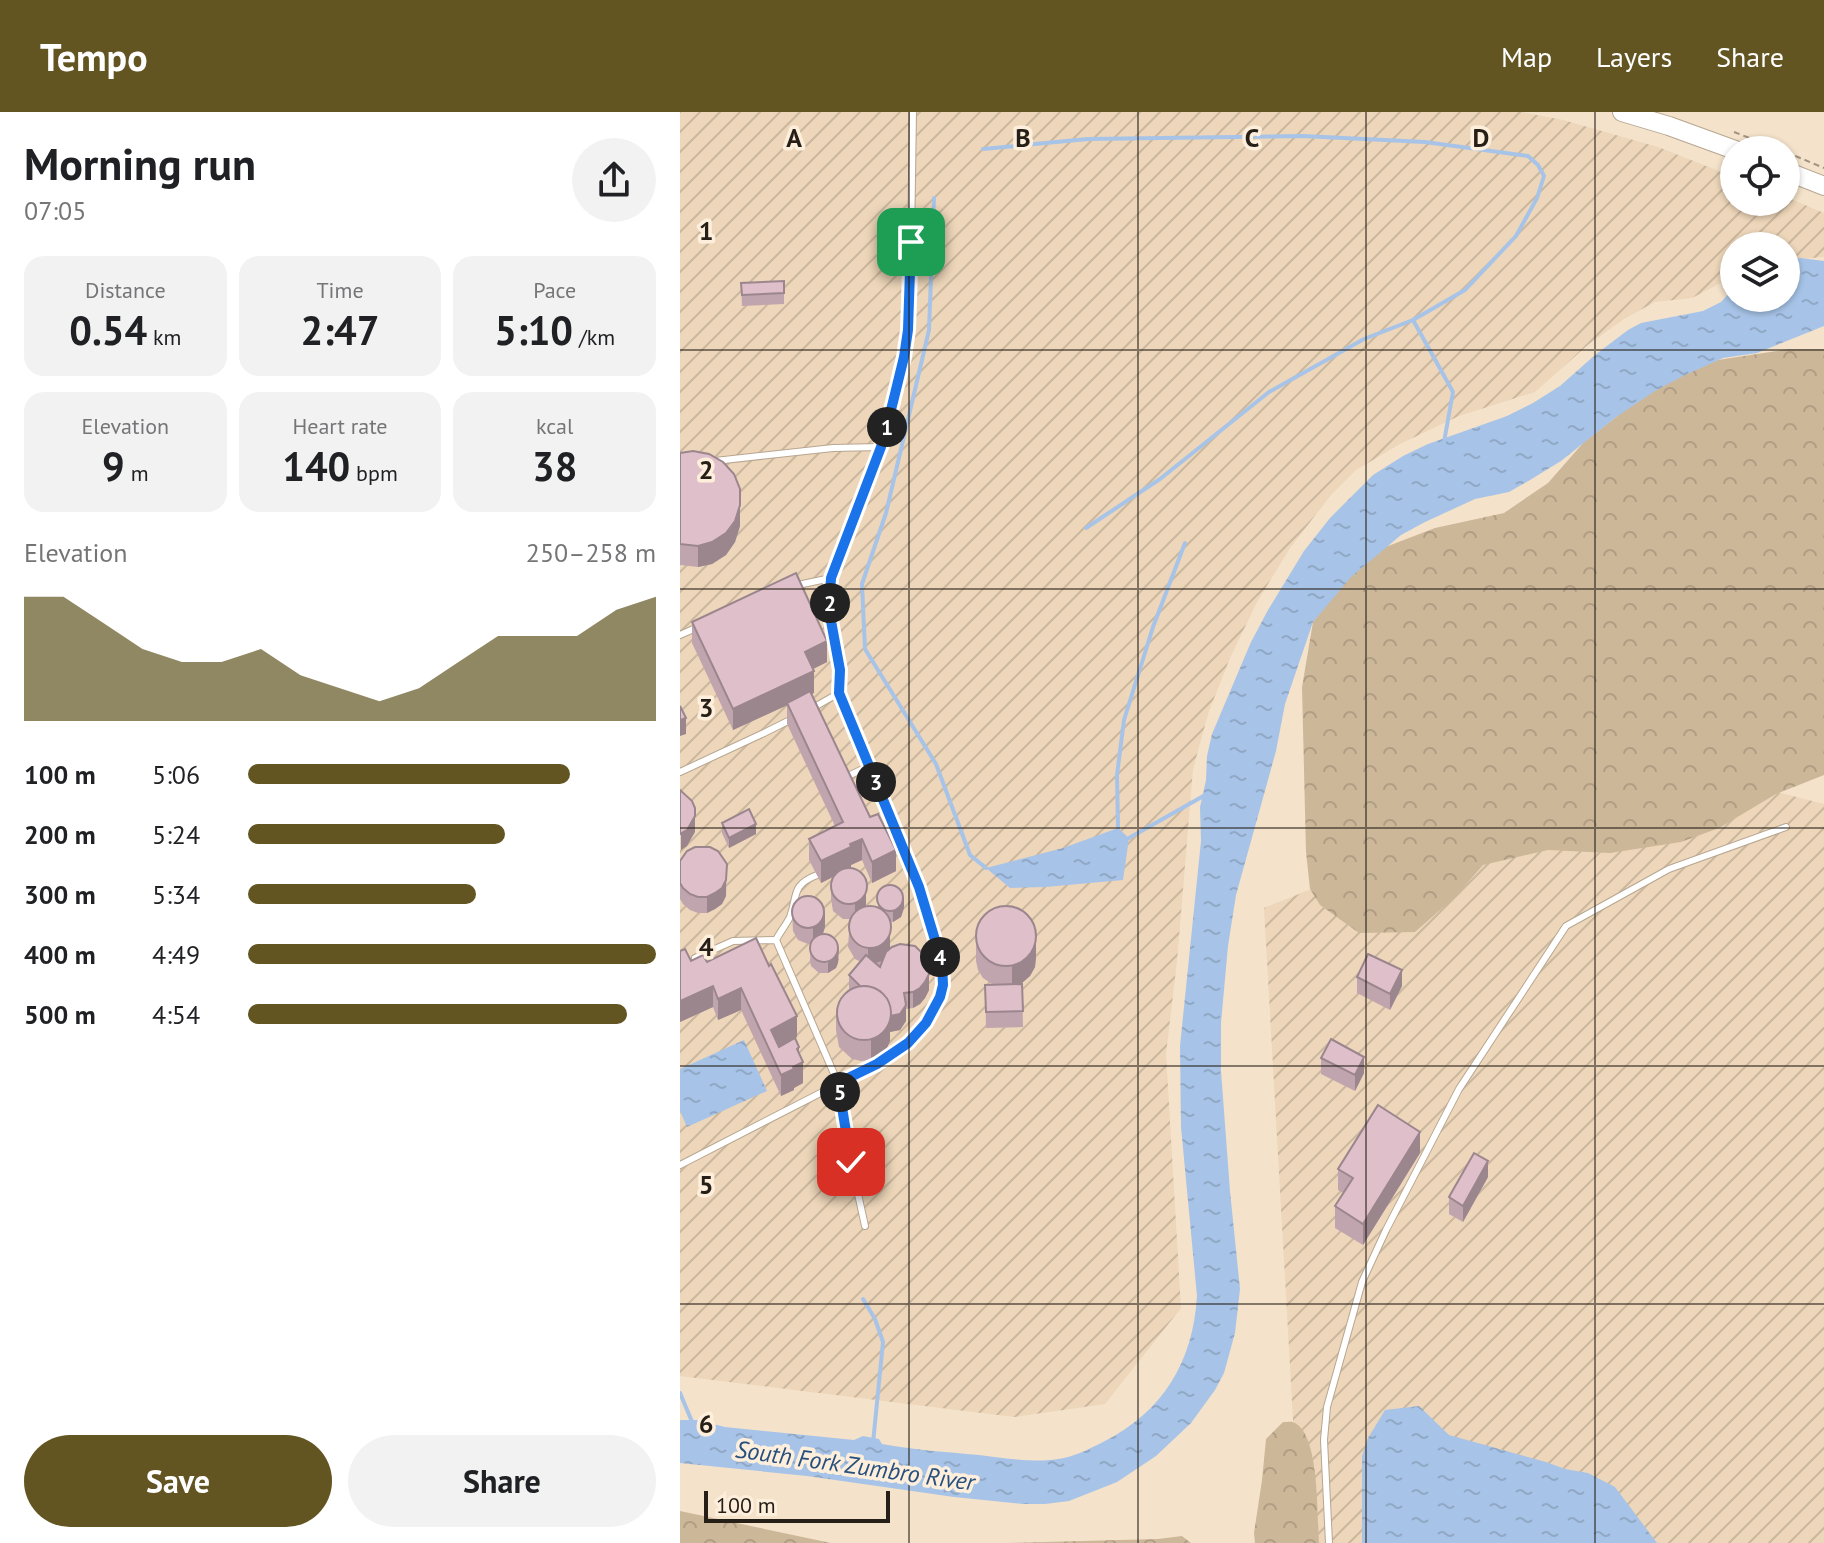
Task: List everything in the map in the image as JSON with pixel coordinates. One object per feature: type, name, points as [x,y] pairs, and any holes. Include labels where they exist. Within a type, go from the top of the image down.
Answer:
[{"type":"main road","points":[[1622,112],[1720,145]]},
{"type":"main road","points":[[1800,177],[1824,186]]},
{"type":"lane","points":[[680,1165],[877,1064],[908,1043],[926,1023],[943,985],[942,963],[919,887],[839,693],[840,670],[829,610],[831,578],[881,447],[904,357],[908,330],[913,112]]},
{"type":"lane","points":[[709,462],[833,448],[881,447]]},
{"type":"lane","points":[[789,587],[831,578]]},
{"type":"lane","points":[[680,635],[707,622]]},
{"type":"lane","points":[[680,772],[764,733],[839,693]]},
{"type":"lane","points":[[842,779],[869,766]]},
{"type":"lane","points":[[1329,1543],[1324,1440],[1327,1407],[1362,1282],[1459,1089],[1566,926],[1669,869],[1786,827]]},
{"type":"lane","points":[[776,940],[789,918],[804,880],[817,875]]},
{"type":"lane","points":[[776,940],[838,1083],[865,1226]]},
{"type":"lane","points":[[695,958],[733,941],[776,940]]},
{"type":"path","points":[[1800,158],[1824,168]]},
{"type":"shaded area","points":[[680,112],[1522,112],[1563,120],[1658,147],[1720,171],[1720,216],[1800,216],[1800,203],[1824,213],[1824,257],[1800,259],[1800,232],[1720,232],[1720,283],[1692,298],[1655,302],[1589,344],[1535,392],[1459,416],[1400,444],[1356,470],[1331,495],[1290,548],[1257,602],[1209,711],[1193,769],[1166,1054],[1181,1308],[1105,1404],[1014,1417],[680,1376]]},
{"type":"shaded area","points":[[1706,774],[1824,804],[1824,1543],[1300,1543],[1264,908],[1362,869]]},
{"type":"green space","points":[[1789,349],[1824,349],[1824,775],[1776,794],[1719,828],[1681,842],[1610,853],[1548,850],[1483,865],[1456,896],[1415,932],[1359,933],[1320,905],[1310,889],[1306,852],[1302,687],[1313,622],[1362,556],[1435,528],[1504,513],[1548,483],[1584,442],[1635,398],[1685,365]]},
{"type":"green space","points":[[1283,1422],[1295,1423],[1309,1444],[1316,1478],[1319,1543],[1255,1543],[1266,1439]]},
{"type":"green space","points":[[680,1511],[831,1543],[680,1543]]},
{"type":"green space","points":[[1182,1536],[1191,1543],[1005,1543],[1158,1539]]},
{"type":"water","name":"South Fork Zumbro River","points":[[1800,258],[1824,261],[1824,326],[1757,353],[1723,358],[1683,376],[1616,417],[1561,461],[1509,492],[1475,499],[1401,535],[1351,577],[1313,622],[1285,704],[1276,751],[1236,895],[1228,946],[1221,1023],[1221,1071],[1240,1289],[1235,1333],[1224,1373],[1191,1423],[1156,1456],[1117,1482],[1069,1501],[1045,1504],[954,1497],[807,1476],[680,1463],[680,1420],[854,1440],[863,1436],[879,1439],[882,1444],[930,1451],[1028,1460],[1058,1459],[1087,1450],[1124,1430],[1158,1400],[1171,1382],[1189,1342],[1197,1296],[1181,1127],[1180,1046],[1207,756],[1212,734],[1268,610],[1304,551],[1330,518],[1373,475],[1428,444],[1507,416],[1533,403],[1560,386],[1595,355],[1641,323],[1703,311],[1720,302],[1720,312],[1800,312]]},
{"type":"water","points":[[1118,828],[1129,838],[1123,880],[1010,888],[986,868],[1063,848]]},
{"type":"water","points":[[744,1040],[767,1091],[687,1127],[680,1111],[680,1069]]},
{"type":"water","points":[[1419,1406],[1449,1435],[1588,1473],[1615,1487],[1657,1543],[1362,1543],[1362,1456],[1368,1438],[1385,1410]]},
{"type":"building","points":[[784,281],[784,293],[742,295],[741,283]]},
{"type":"building","points":[[693,451],[709,454],[723,462],[734,474],[740,489],[740,505],[735,521],[726,533],[698,546],[680,544],[680,453]]},
{"type":"building","points":[[796,573],[827,641],[805,652],[814,671],[733,709],[692,622]]},
{"type":"building","points":[[810,691],[870,817],[878,814],[896,850],[872,862],[862,839],[821,861],[809,839],[843,822],[787,703]]},
{"type":"building","points":[[680,706],[686,718],[680,720]]},
{"type":"building","points":[[680,790],[692,801],[695,816],[687,830],[680,834]]},
{"type":"building","points":[[749,809],[756,824],[729,838],[722,823]]},
{"type":"building","points":[[695,847],[710,847],[718,851],[727,864],[722,888],[707,897],[690,894],[680,883],[680,861],[687,851]]},
{"type":"building","points":[[849,868],[861,874],[867,886],[861,898],[849,904],[837,898],[831,886],[837,874]]},
{"type":"building","points":[[890,885],[899,889],[903,898],[899,907],[890,911],[881,907],[877,898],[881,889]]},
{"type":"building","points":[[808,896],[819,901],[824,912],[819,923],[808,928],[797,923],[792,912],[797,901]]},
{"type":"building","points":[[870,906],[885,912],[891,927],[885,942],[870,948],[855,942],[849,927],[855,912]]},
{"type":"building","points":[[1006,906],[1017,908],[1027,915],[1034,925],[1034,947],[1027,957],[1017,964],[1006,966],[995,964],[985,957],[978,947],[976,936],[978,925],[985,915],[995,908]]},
{"type":"building","points":[[824,934],[834,938],[838,948],[834,958],[824,962],[814,958],[810,948],[814,938]]},
{"type":"building","points":[[756,938],[797,1016],[771,1030],[779,1047],[795,1038],[803,1062],[781,1075],[741,988],[718,999],[713,986],[680,1001],[680,951],[685,949],[691,961],[703,955],[707,962]]},
{"type":"building","points":[[900,944],[915,946],[926,957],[929,974],[920,988],[904,993],[906,1005],[900,1014],[890,1016],[888,1001],[882,994],[876,989],[861,987],[849,975],[866,955],[880,967],[886,952]]},
{"type":"building","points":[[1368,954],[1402,970],[1390,994],[1357,977]]},
{"type":"building","points":[[1022,984],[1023,1011],[986,1012],[985,985]]},
{"type":"building","points":[[864,986],[883,994],[891,1013],[883,1032],[864,1040],[845,1032],[837,1013],[845,994]]},
{"type":"building","points":[[1331,1039],[1364,1057],[1355,1075],[1321,1058]]},
{"type":"building","points":[[1378,1105],[1420,1132],[1363,1224],[1335,1206],[1353,1178],[1338,1169]]},
{"type":"building","points":[[1474,1153],[1488,1161],[1463,1206],[1449,1197]]},
{"type":"waterway","points":[[983,149],[1088,139],[1303,136],[1425,142],[1528,156],[1544,176],[1537,198],[1516,236],[1465,290],[1413,320],[1364,339],[1269,392],[1160,479],[1086,528]]},
{"type":"waterway","points":[[934,198],[929,330],[886,513],[862,584],[865,649],[936,764],[970,855],[986,868]]},
{"type":"waterway","points":[[1413,320],[1453,392],[1444,442]]},
{"type":"waterway","points":[[1118,828],[1117,775],[1124,720],[1153,627],[1185,543]]},
{"type":"waterway","points":[[1129,838],[1207,794]]},
{"type":"waterway","name":"South Fork Zumbro River","points":[[863,1299],[875,1319],[883,1342],[873,1443]]},
{"type":"waterway","points":[[680,1393],[693,1424]]},
{"type":"route","points":[[851,1162],[838,1083],[877,1064],[908,1043],[926,1023],[943,985],[942,963],[919,887],[839,693],[840,670],[829,610],[831,578],[881,447],[904,357],[911,242]]}]
